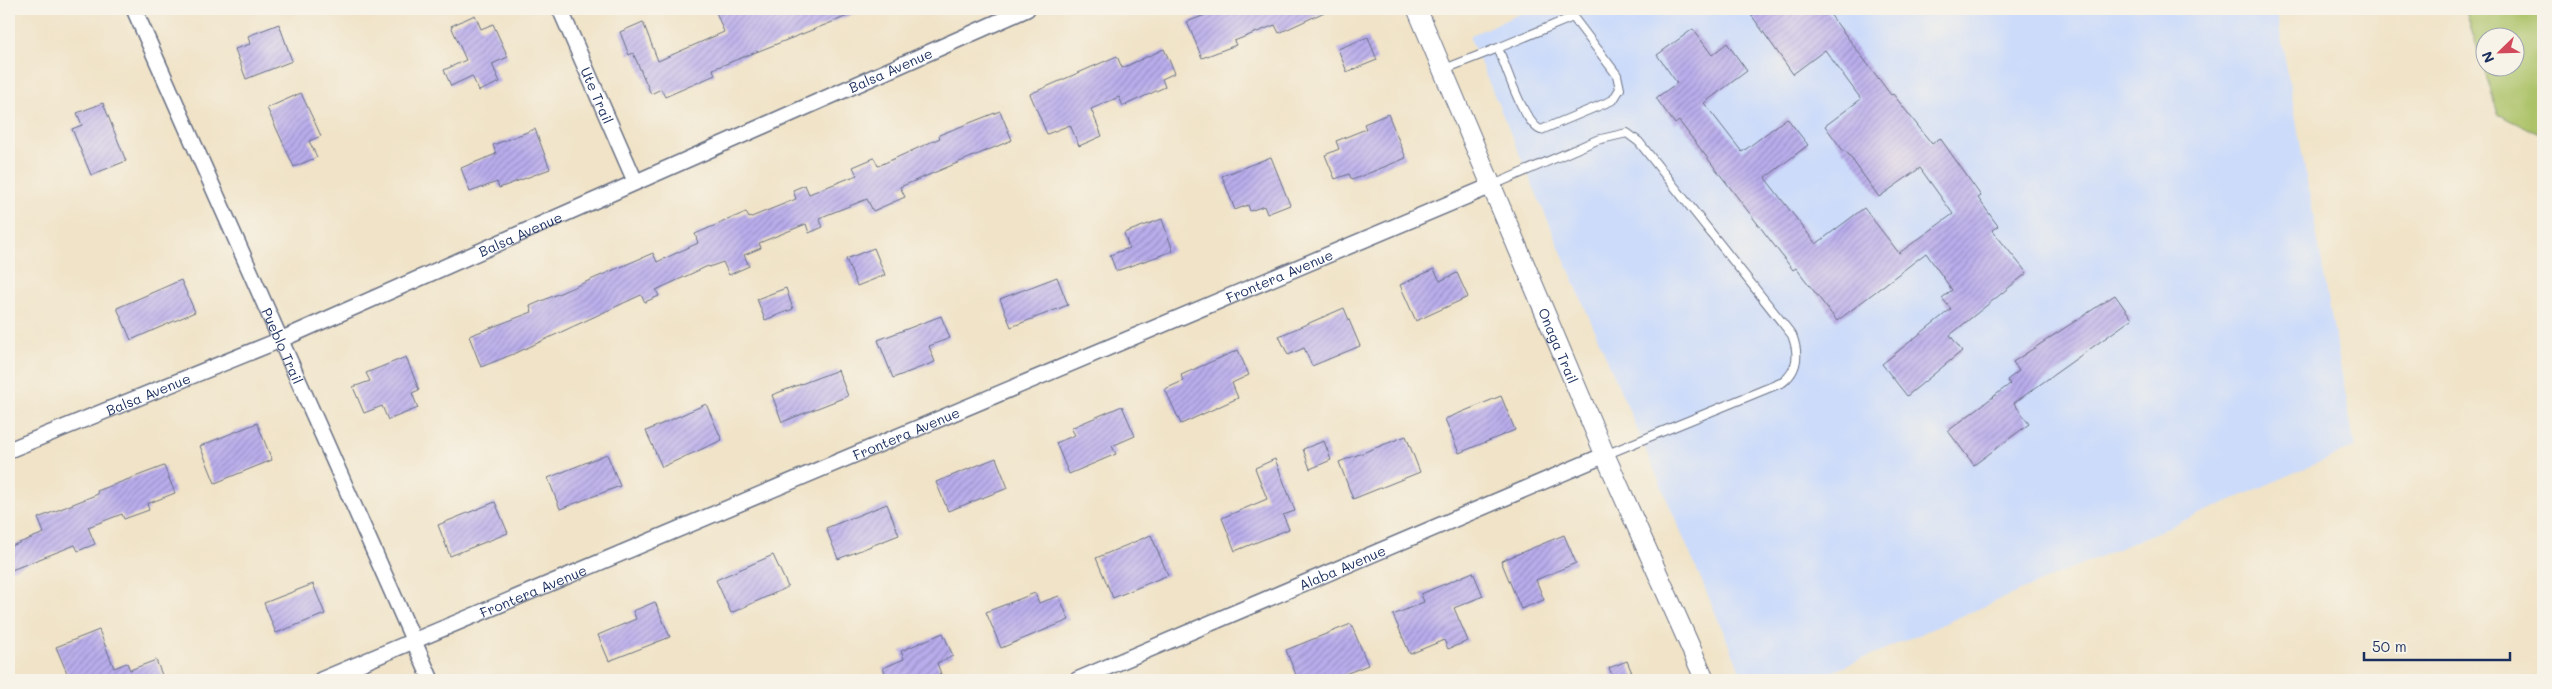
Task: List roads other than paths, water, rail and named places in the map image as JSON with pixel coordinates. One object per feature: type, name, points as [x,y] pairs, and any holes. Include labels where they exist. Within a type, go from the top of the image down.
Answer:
[{"type":"street","name":"Pueblo Trail","points":[[134,9],[431,680]]},
{"type":"street","name":"Ute Trail","points":[[560,9],[635,181]]},
{"type":"street","name":"Balsa Avenue","points":[[9,450],[280,340],[635,181],[1027,9]]},
{"type":"street","name":"Onaga Trail","points":[[1417,9],[1605,455],[1705,680]]},
{"type":"street","name":"Frontera Avenue","points":[[321,680],[1491,186]]},
{"type":"street","name":"Alaba Avenue","points":[[1077,680],[1605,455]]},
{"type":"lane","points":[[1442,70],[1573,17],[1617,75],[1620,89],[1613,100],[1541,130],[1535,128],[1528,118],[1498,48]]},
{"type":"lane","points":[[1491,186],[1597,140],[1627,134],[1638,142],[1792,335],[1797,349],[1797,361],[1792,375],[1783,382],[1605,455]]}]
